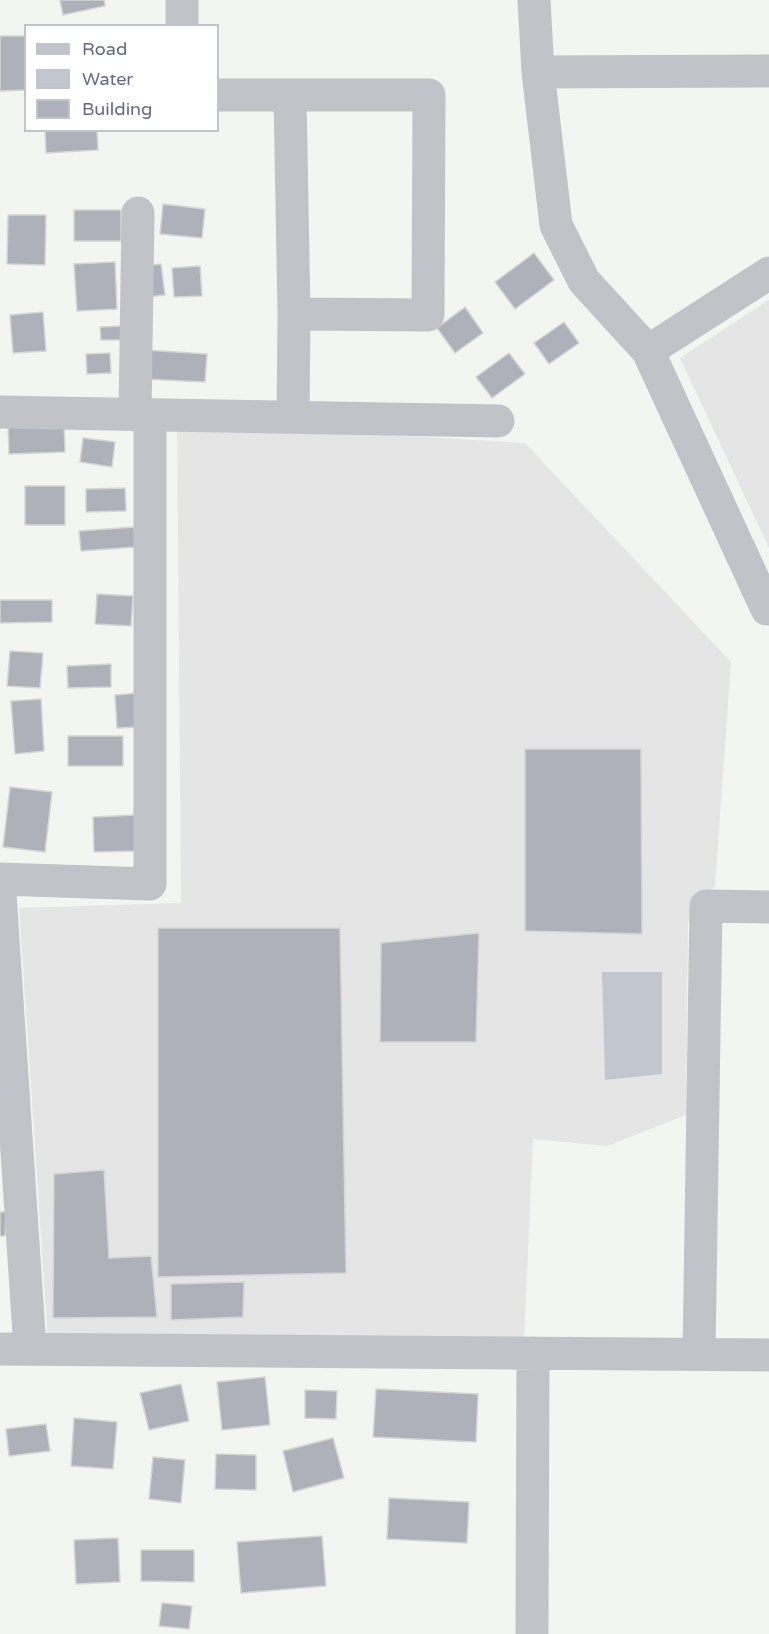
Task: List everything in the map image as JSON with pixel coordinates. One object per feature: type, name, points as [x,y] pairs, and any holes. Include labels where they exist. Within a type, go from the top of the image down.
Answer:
[{"type":"street","points":[[182,0],[182,24]]},
{"type":"street","points":[[534,0],[538,72],[556,225],[584,281],[648,351],[767,609],[769,609]]},
{"type":"street","points":[[538,72],[769,71]]},
{"type":"street","points":[[219,95],[429,95],[428,315],[294,314]]},
{"type":"street","points":[[290,95],[294,314],[293,417]]},
{"type":"street","points":[[0,879],[150,884],[138,213]]},
{"type":"street","points":[[648,351],[769,273]]},
{"type":"street","points":[[0,412],[498,421]]},
{"type":"street","points":[[0,894],[15,1349],[769,1355]]},
{"type":"street","points":[[699,1354],[706,906],[769,907]]},
{"type":"street","points":[[532,1634],[533,1353]]},
{"type":"shaded area","points":[[769,300],[769,548],[680,358]]},
{"type":"shaded area","points":[[177,423],[525,443],[731,662],[715,886],[688,922],[686,1115],[607,1146],[533,1139],[524,1342],[48,1341],[19,908],[181,903]]},
{"type":"water","points":[[602,972],[662,972],[662,1074],[605,1080]]},
{"type":"building","points":[[60,0],[104,0],[105,6],[63,15]]},
{"type":"building","points":[[0,36],[24,36],[24,90],[0,91]]},
{"type":"building","points":[[45,132],[97,132],[98,150],[46,153]]},
{"type":"building","points":[[163,204],[205,209],[202,238],[160,234]]},
{"type":"building","points":[[74,210],[121,210],[121,241],[74,241]]},
{"type":"building","points":[[8,215],[46,215],[45,265],[7,264]]},
{"type":"building","points":[[534,253],[554,280],[515,309],[495,282]]},
{"type":"building","points":[[115,262],[117,309],[77,311],[74,264]]},
{"type":"building","points":[[161,264],[165,295],[138,298],[134,267]]},
{"type":"building","points":[[200,266],[202,296],[174,297],[172,268]]},
{"type":"building","points":[[465,307],[483,333],[455,353],[437,328]]},
{"type":"building","points":[[43,312],[46,351],[13,353],[10,315]]},
{"type":"building","points":[[564,322],[579,343],[549,364],[534,343]]},
{"type":"building","points":[[122,326],[122,340],[101,340],[100,327]]},
{"type":"building","points":[[146,350],[207,354],[205,382],[144,379]]},
{"type":"building","points":[[110,353],[111,373],[87,374],[86,354]]},
{"type":"building","points":[[509,353],[525,374],[492,398],[476,377]]},
{"type":"building","points":[[64,423],[65,452],[9,454],[8,424]]},
{"type":"building","points":[[83,438],[115,442],[112,467],[80,462]]},
{"type":"building","points":[[25,486],[65,486],[65,525],[25,525]]},
{"type":"building","points":[[125,488],[126,511],[86,512],[86,489]]},
{"type":"building","points":[[134,527],[136,547],[81,551],[79,531]]},
{"type":"building","points":[[97,594],[133,596],[131,626],[95,624]]},
{"type":"building","points":[[0,600],[52,600],[52,622],[0,623]]},
{"type":"building","points":[[10,651],[43,653],[40,688],[7,686]]},
{"type":"building","points":[[111,664],[111,687],[68,688],[67,666]]},
{"type":"building","points":[[139,693],[141,727],[117,728],[115,695]]},
{"type":"building","points":[[41,699],[44,751],[15,754],[11,701]]},
{"type":"building","points":[[68,736],[123,736],[123,766],[68,766]]},
{"type":"building","points":[[525,749],[641,749],[642,934],[525,931]]},
{"type":"building","points":[[10,787],[52,792],[45,852],[3,847]]},
{"type":"building","points":[[135,815],[137,851],[94,852],[93,817]]},
{"type":"building","points":[[158,928],[340,928],[346,1273],[158,1277]]},
{"type":"building","points":[[479,933],[476,1042],[380,1042],[381,943]]},
{"type":"building","points":[[104,1170],[109,1258],[151,1256],[157,1317],[53,1318],[54,1174]]},
{"type":"building","points":[[0,1212],[6,1212],[5,1236],[0,1236]]},
{"type":"building","points":[[244,1282],[243,1317],[171,1320],[171,1284]]},
{"type":"building","points":[[265,1377],[270,1425],[222,1430],[217,1382]]},
{"type":"building","points":[[181,1384],[189,1421],[149,1430],[140,1393]]},
{"type":"building","points":[[376,1389],[478,1394],[476,1442],[373,1437]]},
{"type":"building","points":[[305,1390],[337,1391],[336,1419],[305,1418]]},
{"type":"building","points":[[74,1418],[117,1422],[113,1469],[71,1466]]},
{"type":"building","points":[[46,1424],[50,1451],[9,1456],[6,1429]]},
{"type":"building","points":[[333,1438],[344,1478],[293,1492],[283,1451]]},
{"type":"building","points":[[216,1454],[256,1455],[256,1490],[215,1489]]},
{"type":"building","points":[[153,1457],[185,1460],[181,1503],[149,1499]]},
{"type":"building","points":[[389,1498],[469,1502],[467,1543],[387,1539]]},
{"type":"building","points":[[322,1536],[326,1586],[241,1593],[237,1542]]},
{"type":"building","points":[[118,1538],[120,1582],[76,1584],[74,1540]]},
{"type":"building","points":[[141,1550],[194,1550],[194,1582],[141,1581]]},
{"type":"building","points":[[162,1603],[192,1606],[189,1629],[159,1626]]}]
